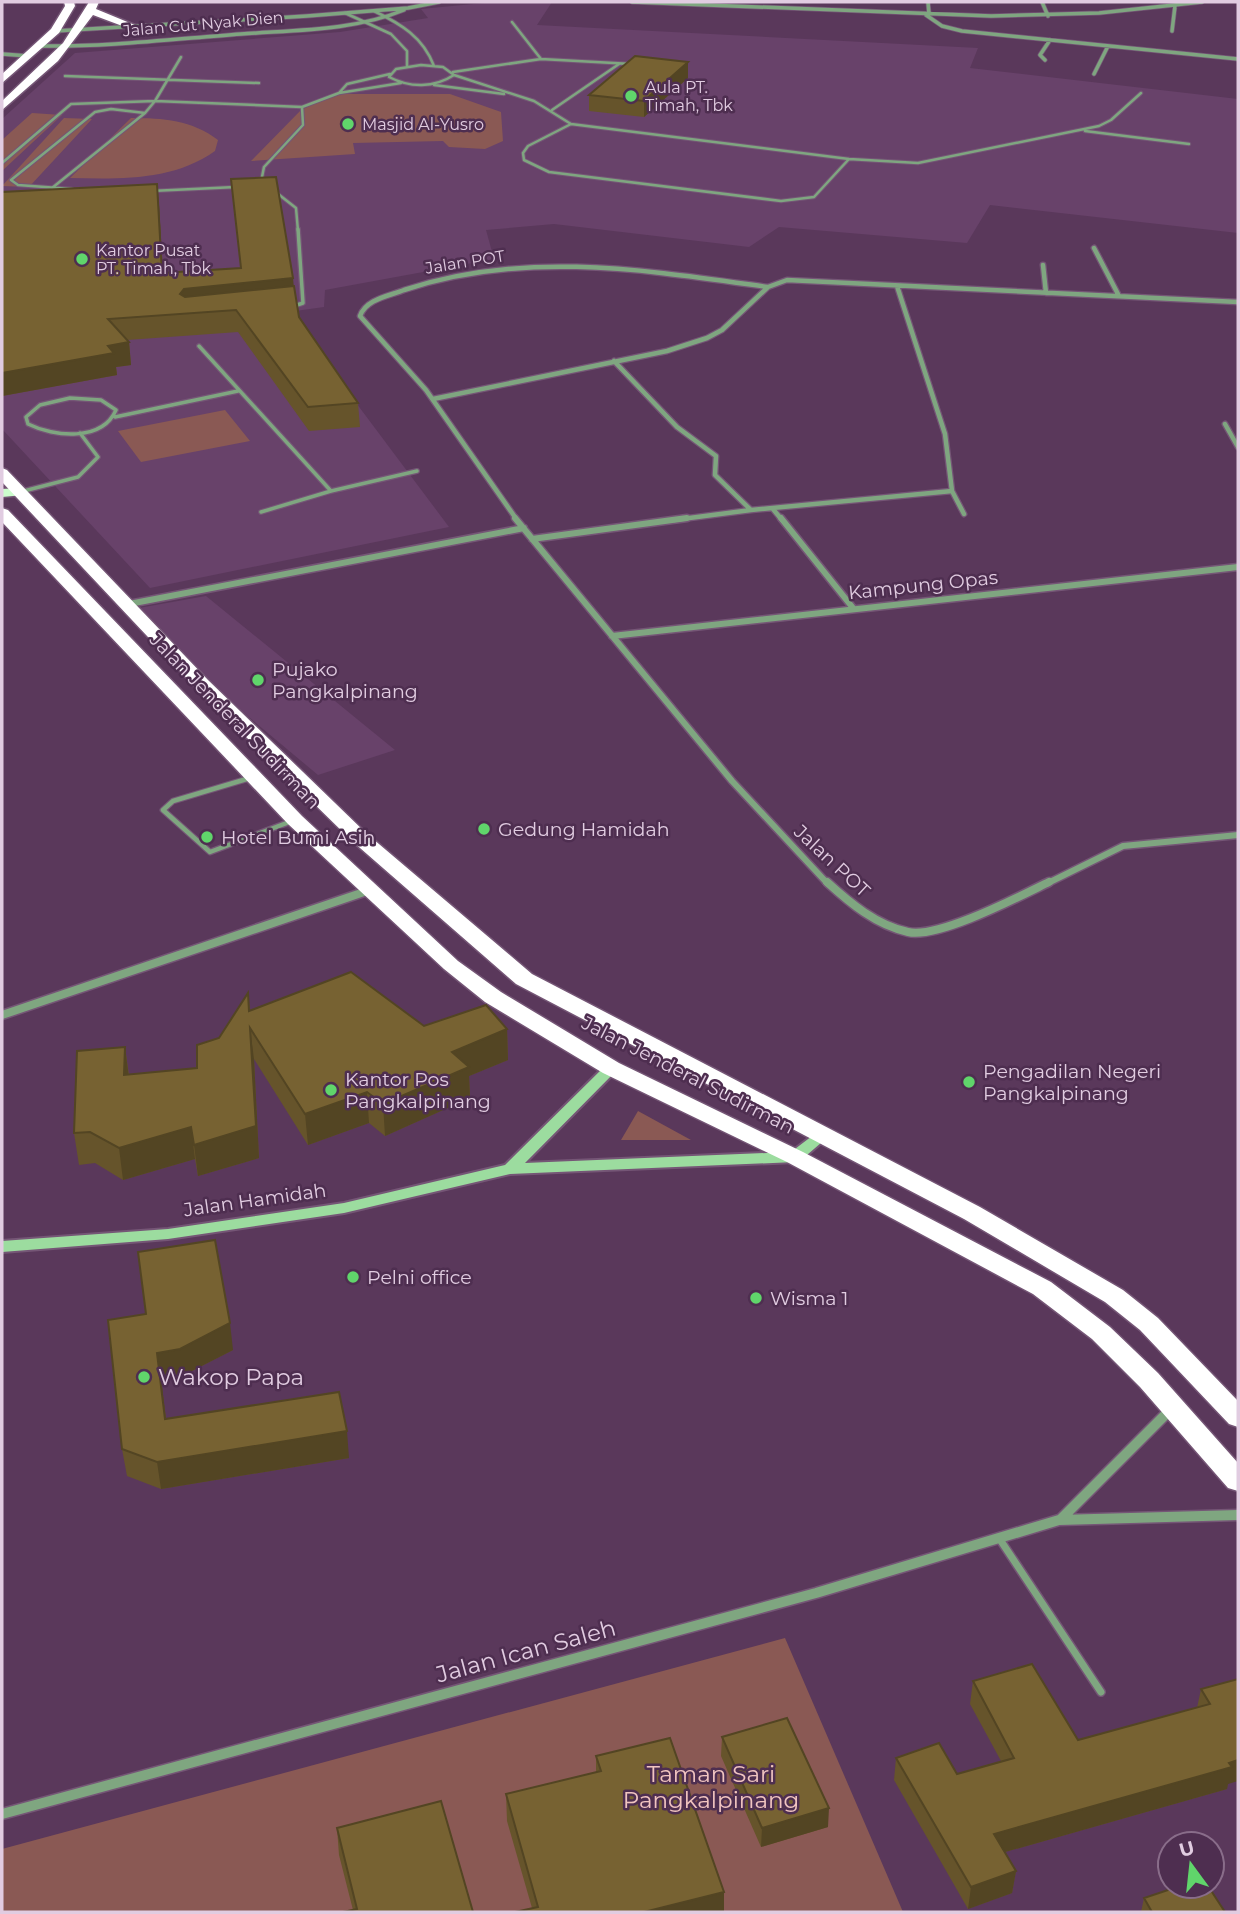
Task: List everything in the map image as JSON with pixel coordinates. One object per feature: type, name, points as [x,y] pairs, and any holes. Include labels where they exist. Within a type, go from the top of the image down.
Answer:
[{"type":"highway","points":[[2,80],[55,31],[70,6],[69,2]]},
{"type":"highway","points":[[2,107],[64,47],[92,6],[137,28]]},
{"type":"highway","name":"Jalan Jenderal Sudirman","points":[[2,473],[10,492],[129,604],[202,684],[417,890],[524,979],[972,1213],[1114,1296],[1149,1324],[1238,1417]]},
{"type":"highway","name":"Jalan Jenderal Sudirman","points":[[2,513],[256,776],[295,820],[451,965],[493,997],[611,1068],[795,1157],[1053,1296],[1101,1333],[1238,1481]]},
{"type":"highway","points":[[256,776],[291,769]]},
{"type":"highway","points":[[378,896],[417,890]]},
{"type":"main road","points":[[510,1169],[611,1068]]},
{"type":"main road","points":[[795,1157],[821,1136]]},
{"type":"main road","name":"Jalan Hamidah","points":[[2,1247],[168,1234],[345,1208],[510,1169],[795,1157]]},
{"type":"street","name":"Jalan Cut Nyak Dien","points":[[55,31],[137,28],[374,11],[439,2]]},
{"type":"street","points":[[632,2],[1048,16],[1202,2]]},
{"type":"street","points":[[870,12],[871,2]]},
{"type":"street","points":[[927,14],[928,2]]},
{"type":"street","points":[[1042,2],[1048,16]]},
{"type":"street","points":[[1172,31],[1175,6]]},
{"type":"street","name":"Jalan Cut Nyak Dien","points":[[39,46],[64,47],[366,21],[388,17],[408,8]]},
{"type":"street","points":[[927,14],[943,26],[955,29],[1238,59]]},
{"type":"street","points":[[1045,60],[1040,55],[1050,40]]},
{"type":"street","points":[[1094,74],[1108,46]]},
{"type":"street","points":[[2,54],[30,56]]},
{"type":"street","points":[[1094,248],[1119,296]]},
{"type":"street","points":[[1043,265],[1046,293]]},
{"type":"street","name":"Jalan POT","points":[[768,287],[657,272],[540,266],[439,278],[367,304],[360,316],[433,399],[486,480],[532,539],[774,830],[857,907],[911,933],[942,928],[1123,846],[1141,842],[1238,835]]},
{"type":"street","points":[[433,399],[667,351],[722,330],[768,287],[793,279],[1238,302]]},
{"type":"street","points":[[897,286],[945,434],[952,491],[964,514]]},
{"type":"street","points":[[614,361],[677,427],[716,456],[715,475],[751,510]]},
{"type":"street","points":[[1225,424],[1238,447]]},
{"type":"street","points":[[532,539],[751,510],[952,491]]},
{"type":"street","points":[[773,509],[853,608]]},
{"type":"street","points":[[129,604],[524,528]]},
{"type":"street","name":"Kampung Opas","points":[[612,636],[1238,567]]},
{"type":"street","points":[[2,1015],[378,896]]},
{"type":"street","name":"Jalan Ican Saleh","points":[[1059,1520],[1173,1408]]},
{"type":"street","name":"Jalan Ican Saleh","points":[[2,1814],[816,1593],[1059,1520],[1238,1515]]},
{"type":"lane","points":[[374,11],[412,32],[429,49],[434,66]]},
{"type":"lane","points":[[345,13],[391,34],[407,51],[407,66]]},
{"type":"lane","points":[[512,22],[541,59]]},
{"type":"lane","points":[[52,188],[145,113],[181,58]]},
{"type":"lane","points":[[427,84],[445,81],[453,74],[541,59],[637,65]]},
{"type":"lane","points":[[552,110],[620,64]]},
{"type":"lane","points":[[338,93],[346,84],[390,74],[407,66],[434,66],[493,85],[507,94]]},
{"type":"lane","points":[[390,74],[389,77],[401,83]]},
{"type":"lane","points":[[65,76],[259,83]]},
{"type":"lane","points":[[2,163],[71,104],[155,101],[302,107],[338,93],[401,83],[507,94],[552,110],[571,124],[849,159],[934,161],[1107,123],[1141,93]]},
{"type":"lane","points":[[251,185],[261,184],[264,167],[303,125],[302,107]]},
{"type":"lane","points":[[75,190],[18,185],[10,180],[95,113],[111,110],[145,113]]},
{"type":"lane","points":[[571,124],[528,146],[523,153],[524,160],[549,172],[781,201],[814,197],[849,159]]},
{"type":"lane","points":[[1075,129],[1189,144]]},
{"type":"lane","points":[[149,191],[240,186]]},
{"type":"lane","points":[[272,190],[296,208],[303,303],[287,307]]},
{"type":"lane","points":[[199,346],[331,491]]},
{"type":"lane","points":[[115,417],[116,410],[101,400],[70,398],[40,405],[26,417],[28,424],[48,433],[80,433],[108,424],[115,417],[239,391]]},
{"type":"lane","points":[[10,492],[87,472],[99,457],[80,433]]},
{"type":"lane","points":[[261,512],[331,491],[417,471]]},
{"type":"lane","points":[[256,776],[173,801],[163,810],[210,852],[222,850],[295,820]]},
{"type":"lane","points":[[999,1538],[1101,1692]]},
{"type":"shaded area","points":[[494,2],[552,2],[537,25],[978,48],[970,68],[1238,99],[1238,233],[990,205],[967,243],[779,227],[749,247],[554,224],[486,230],[494,259],[325,290],[324,307],[288,312],[449,527],[150,588],[2,429],[2,119],[75,53],[340,32],[428,18],[421,9]]},
{"type":"shaded area","name":"Pujako Pangkalpinang","points":[[206,596],[395,750],[318,775],[122,611]]},
{"type":"green space","points":[[333,94],[450,94],[501,112],[503,141],[485,149],[449,147],[443,141],[353,143],[355,154],[251,161],[301,110]]},
{"type":"green space","points":[[32,113],[62,115],[2,171],[2,140]]},
{"type":"green space","points":[[64,118],[92,119],[29,187],[2,186]]},
{"type":"green space","points":[[131,118],[166,120],[198,128],[218,140],[215,151],[199,161],[164,173],[127,178],[70,178]]},
{"type":"green space","points":[[225,410],[250,441],[141,462],[118,431]]},
{"type":"green space","points":[[638,1111],[691,1140],[621,1140]]},
{"type":"green space","name":"Taman Sari Pangkalpinang","points":[[785,1638],[903,1912],[2,1912],[2,1849]]},
{"type":"building","points":[[635,56],[688,62],[644,101],[589,95]]},
{"type":"building","points":[[276,177],[293,278],[184,289],[180,294],[185,297],[294,286],[299,317],[358,403],[308,407],[236,310],[108,319],[129,342],[108,346],[114,353],[2,373],[2,192],[157,184],[162,273],[241,268],[231,179]]},
{"type":"building","points":[[351,972],[424,1026],[486,1005],[507,1029],[452,1052],[469,1067],[383,1104],[367,1092],[305,1114],[250,1028],[256,1126],[194,1145],[191,1127],[119,1148],[90,1132],[74,1133],[77,1051],[125,1047],[124,1075],[197,1068],[197,1045],[219,1038],[248,993],[249,1011]]},
{"type":"building","name":"Wakop Papa","points":[[215,1240],[230,1323],[180,1349],[157,1353],[165,1419],[339,1392],[347,1431],[157,1462],[122,1449],[108,1320],[146,1314],[138,1252]]},
{"type":"building","points":[[1032,1664],[1078,1740],[1210,1704],[1201,1689],[1238,1679],[1238,1760],[1229,1763],[1232,1767],[994,1834],[1016,1871],[971,1887],[896,1758],[939,1743],[957,1774],[1014,1758],[973,1681]]},
{"type":"building","points":[[787,1718],[829,1808],[762,1828],[722,1737]]},
{"type":"building","points":[[670,1738],[724,1892],[644,1912],[515,1912],[538,1907],[506,1794],[601,1771],[596,1756]]},
{"type":"building","points":[[441,1801],[473,1912],[343,1912],[357,1909],[337,1828]]},
{"type":"building","points":[[1156,1894],[1156,1900],[1217,1900],[1225,1912],[1152,1912],[1144,1898]]},
{"type":"place","name":"Aula PT. Timah, Tbk","points":[[631,96]]},
{"type":"place","name":"Masjid Al-Yusro","points":[[348,124]]},
{"type":"place","name":"Kantor Pusat PT. Timah, Tbk","points":[[82,259]]},
{"type":"place","name":"Pujako Pangkalpinang","points":[[258,680]]},
{"type":"place","name":"Gedung Hamidah","points":[[484,829]]},
{"type":"place","name":"Hotel Bumi Asih","points":[[207,837]]},
{"type":"place","name":"Pengadilan Negeri Pangkalpinang","points":[[969,1082]]},
{"type":"place","name":"Kantor Pos Pangkalpinang","points":[[331,1090]]},
{"type":"place","name":"Pelni office","points":[[353,1277]]},
{"type":"place","name":"Wisma 1","points":[[756,1298]]},
{"type":"place","name":"Wakop Papa","points":[[144,1377]]}]
